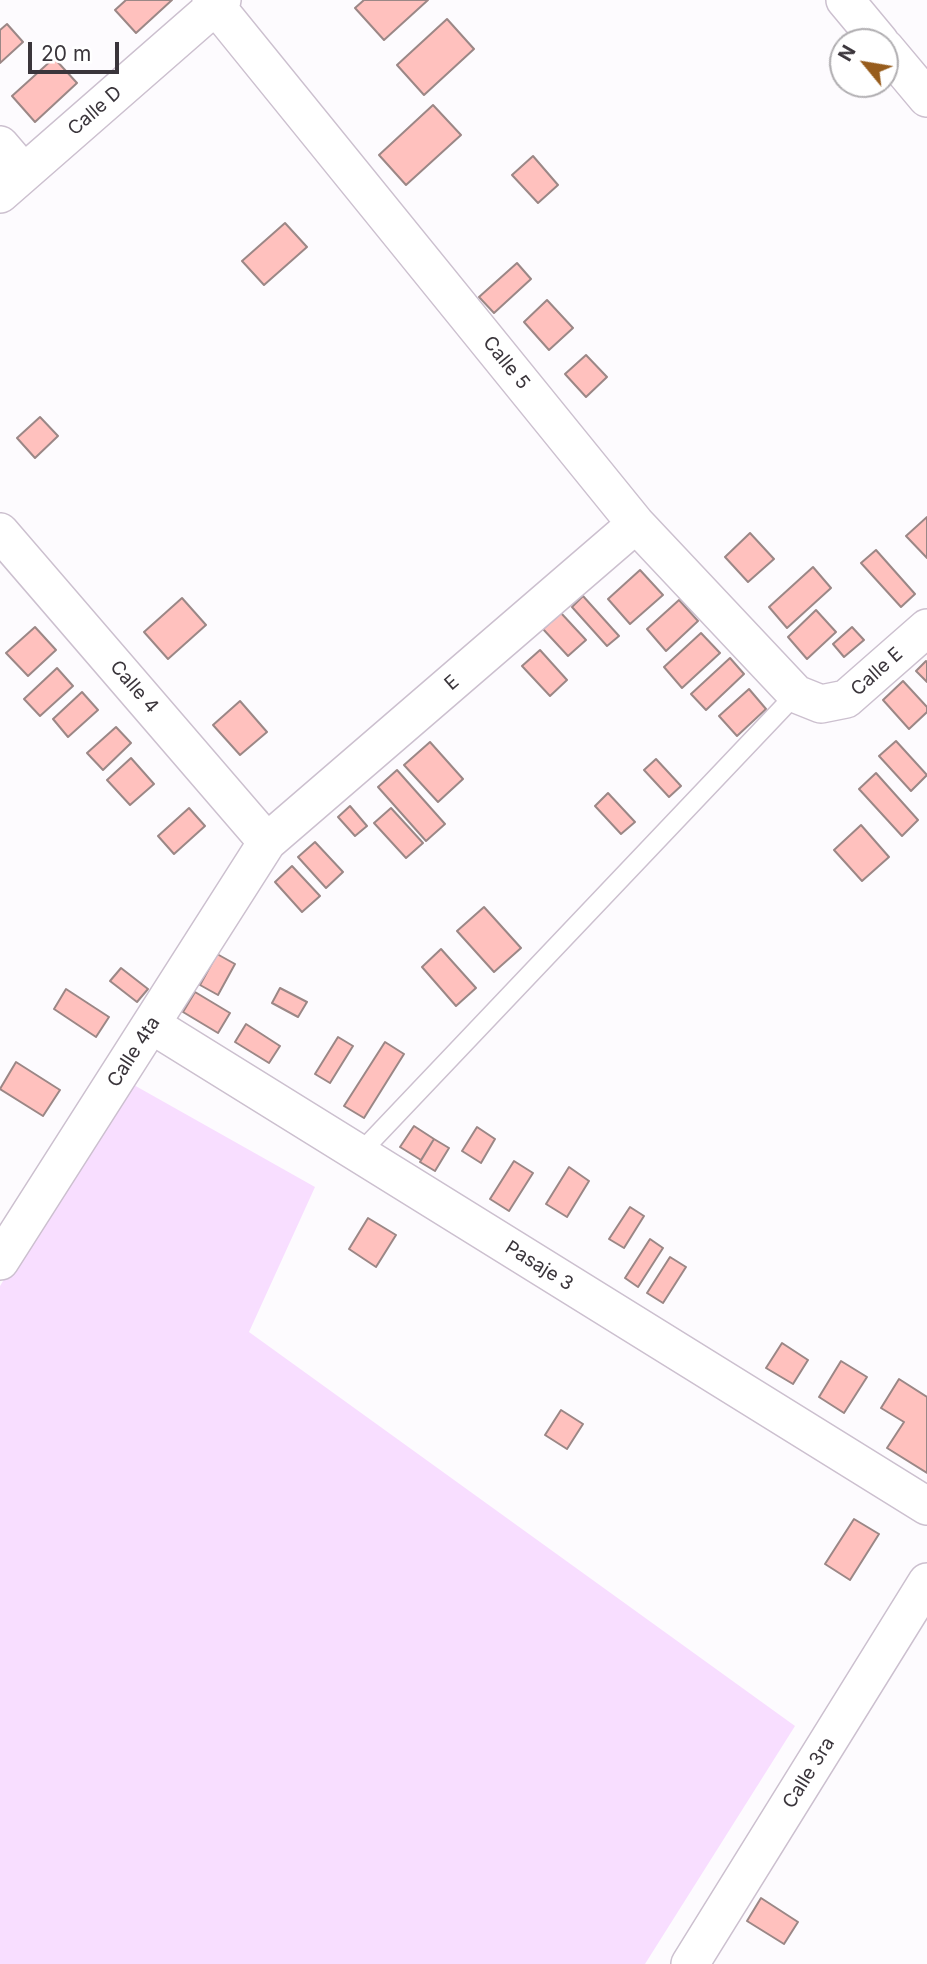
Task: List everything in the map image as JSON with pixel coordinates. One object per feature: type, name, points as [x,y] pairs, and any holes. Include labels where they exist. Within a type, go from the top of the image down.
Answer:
[{"type":"street","points":[[845,0],[868,28]]},
{"type":"street","name":"Calle D","points":[[12,184],[216,2]]},
{"type":"street","name":"Calle 5","points":[[216,2],[636,524],[808,699]]},
{"type":"street","points":[[899,65],[927,98]]},
{"type":"street","points":[[0,145],[12,184]]},
{"type":"street","name":"E","points":[[267,842],[636,524]]},
{"type":"street","name":"Calle 4","points":[[0,532],[267,842]]},
{"type":"street","name":"Calle E","points":[[808,699],[846,699],[927,628]]},
{"type":"street","name":"Calle 4ta","points":[[0,1261],[267,842]]},
{"type":"street","name":"Pasaje 3","points":[[152,1025],[927,1506]]},
{"type":"street","name":"Calle 3ra","points":[[690,1964],[927,1582]]},
{"type":"lane","points":[[359,1154],[808,699]]},
{"type":"shaded area","points":[[125,1080],[315,1187],[249,1332],[795,1726],[645,1964],[0,1964],[0,1286]]},
{"type":"building","points":[[126,0],[172,0],[136,33],[115,10]]},
{"type":"building","points":[[364,0],[428,0],[384,40],[355,8]]},
{"type":"building","points":[[447,19],[474,49],[424,95],[397,65]]},
{"type":"building","points":[[7,24],[23,42],[0,63],[0,30]]},
{"type":"building","points":[[54,58],[77,83],[35,122],[12,96]]},
{"type":"building","points":[[433,105],[461,135],[406,185],[379,155]]},
{"type":"building","points":[[533,156],[558,185],[538,203],[512,175]]},
{"type":"building","points":[[285,223],[307,247],[264,285],[242,261]]},
{"type":"building","points":[[517,263],[531,279],[494,313],[479,297]]},
{"type":"building","points":[[547,300],[573,328],[549,350],[524,322]]},
{"type":"building","points":[[586,355],[607,377],[586,397],[565,374]]},
{"type":"building","points":[[40,417],[58,436],[35,458],[17,438]]},
{"type":"building","points":[[927,517],[927,558],[906,536]]},
{"type":"building","points":[[750,533],[774,559],[748,582],[725,557]]},
{"type":"building","points":[[876,550],[915,594],[901,607],[861,563]]},
{"type":"building","points":[[813,567],[831,588],[787,628],[769,607]]},
{"type":"building","points":[[640,570],[663,595],[630,624],[608,599]]},
{"type":"building","points":[[583,596],[619,636],[607,646],[572,607]]},
{"type":"building","points":[[182,598],[206,625],[168,659],[144,632]]},
{"type":"building","points":[[679,600],[698,621],[666,651],[647,629]]},
{"type":"building","points":[[816,610],[836,632],[807,659],[788,637]]},
{"type":"building","points":[[561,613],[586,640],[568,656],[543,629]]},
{"type":"building","points":[[35,627],[56,650],[28,676],[6,653]]},
{"type":"building","points":[[852,627],[864,640],[844,657],[833,644]]},
{"type":"building","points":[[701,633],[720,653],[682,688],[664,667]]},
{"type":"building","points":[[540,650],[567,680],[550,696],[522,666]]},
{"type":"building","points":[[730,658],[744,674],[706,710],[691,694]]},
{"type":"building","points":[[927,662],[927,682],[916,671]]},
{"type":"building","points":[[57,668],[73,686],[40,716],[24,699]]},
{"type":"building","points":[[903,681],[927,707],[927,712],[909,729],[883,700]]},
{"type":"building","points":[[749,689],[766,709],[737,736],[719,716]]},
{"type":"building","points":[[82,692],[98,710],[68,737],[53,719]]},
{"type":"building","points":[[240,701],[267,732],[240,755],[213,725]]},
{"type":"building","points":[[116,727],[131,743],[103,770],[87,753]]},
{"type":"building","points":[[896,741],[927,775],[911,791],[879,756]]},
{"type":"building","points":[[430,742],[463,779],[438,802],[404,765]]},
{"type":"building","points":[[131,758],[154,784],[130,805],[107,780]]},
{"type":"building","points":[[656,759],[681,786],[669,797],[644,770]]},
{"type":"building","points":[[397,770],[445,824],[426,841],[378,787]]},
{"type":"building","points":[[876,773],[918,820],[902,836],[859,789]]},
{"type":"building","points":[[608,793],[635,822],[621,834],[595,806]]},
{"type":"building","points":[[350,806],[367,826],[355,836],[338,817]]},
{"type":"building","points":[[189,808],[205,826],[174,854],[158,836]]},
{"type":"building","points":[[391,808],[423,843],[406,858],[374,823]]},
{"type":"building","points":[[861,825],[889,857],[862,881],[834,850]]},
{"type":"building","points":[[315,842],[343,872],[326,888],[298,857]]},
{"type":"building","points":[[292,866],[320,896],[302,912],[275,882]]},
{"type":"building","points":[[484,907],[521,948],[494,972],[457,931]]},
{"type":"building","points":[[441,949],[476,988],[456,1006],[422,967]]},
{"type":"building","points":[[217,954],[235,964],[218,995],[200,985]]},
{"type":"building","points":[[121,968],[148,989],[137,1002],[110,981]]},
{"type":"building","points":[[280,988],[307,1002],[298,1017],[272,1003]]},
{"type":"building","points":[[66,989],[109,1017],[96,1037],[54,1009]]},
{"type":"building","points":[[195,992],[230,1013],[218,1033],[183,1012]]},
{"type":"building","points":[[246,1024],[280,1046],[269,1063],[235,1042]]},
{"type":"building","points":[[338,1037],[353,1046],[330,1083],[315,1074]]},
{"type":"building","points":[[385,1042],[404,1054],[364,1118],[344,1106]]},
{"type":"building","points":[[16,1062],[60,1090],[43,1116],[0,1089]]},
{"type":"building","points":[[414,1126],[434,1139],[421,1160],[400,1147]]},
{"type":"building","points":[[477,1127],[495,1139],[481,1163],[462,1151]]},
{"type":"building","points":[[434,1139],[449,1148],[435,1171],[420,1162]]},
{"type":"building","points":[[514,1161],[533,1173],[509,1211],[490,1199]]},
{"type":"building","points":[[569,1167],[589,1181],[567,1217],[546,1204]]},
{"type":"building","points":[[630,1207],[644,1216],[624,1248],[609,1239]]},
{"type":"building","points":[[368,1218],[396,1235],[376,1267],[349,1249]]},
{"type":"building","points":[[650,1239],[663,1248],[638,1287],[625,1278]]},
{"type":"building","points":[[670,1257],[686,1267],[663,1303],[647,1293]]},
{"type":"building","points":[[782,1343],[808,1360],[793,1384],[766,1368]]},
{"type":"building","points":[[841,1361],[867,1377],[844,1413],[819,1397]]},
{"type":"building","points":[[899,1379],[927,1397],[927,1473],[887,1448],[904,1422],[881,1408]]},
{"type":"building","points":[[561,1410],[583,1424],[567,1449],[545,1435]]},
{"type":"building","points":[[854,1519],[879,1534],[850,1580],[825,1564]]},
{"type":"building","points":[[761,1898],[798,1922],[784,1944],[747,1921]]}]
